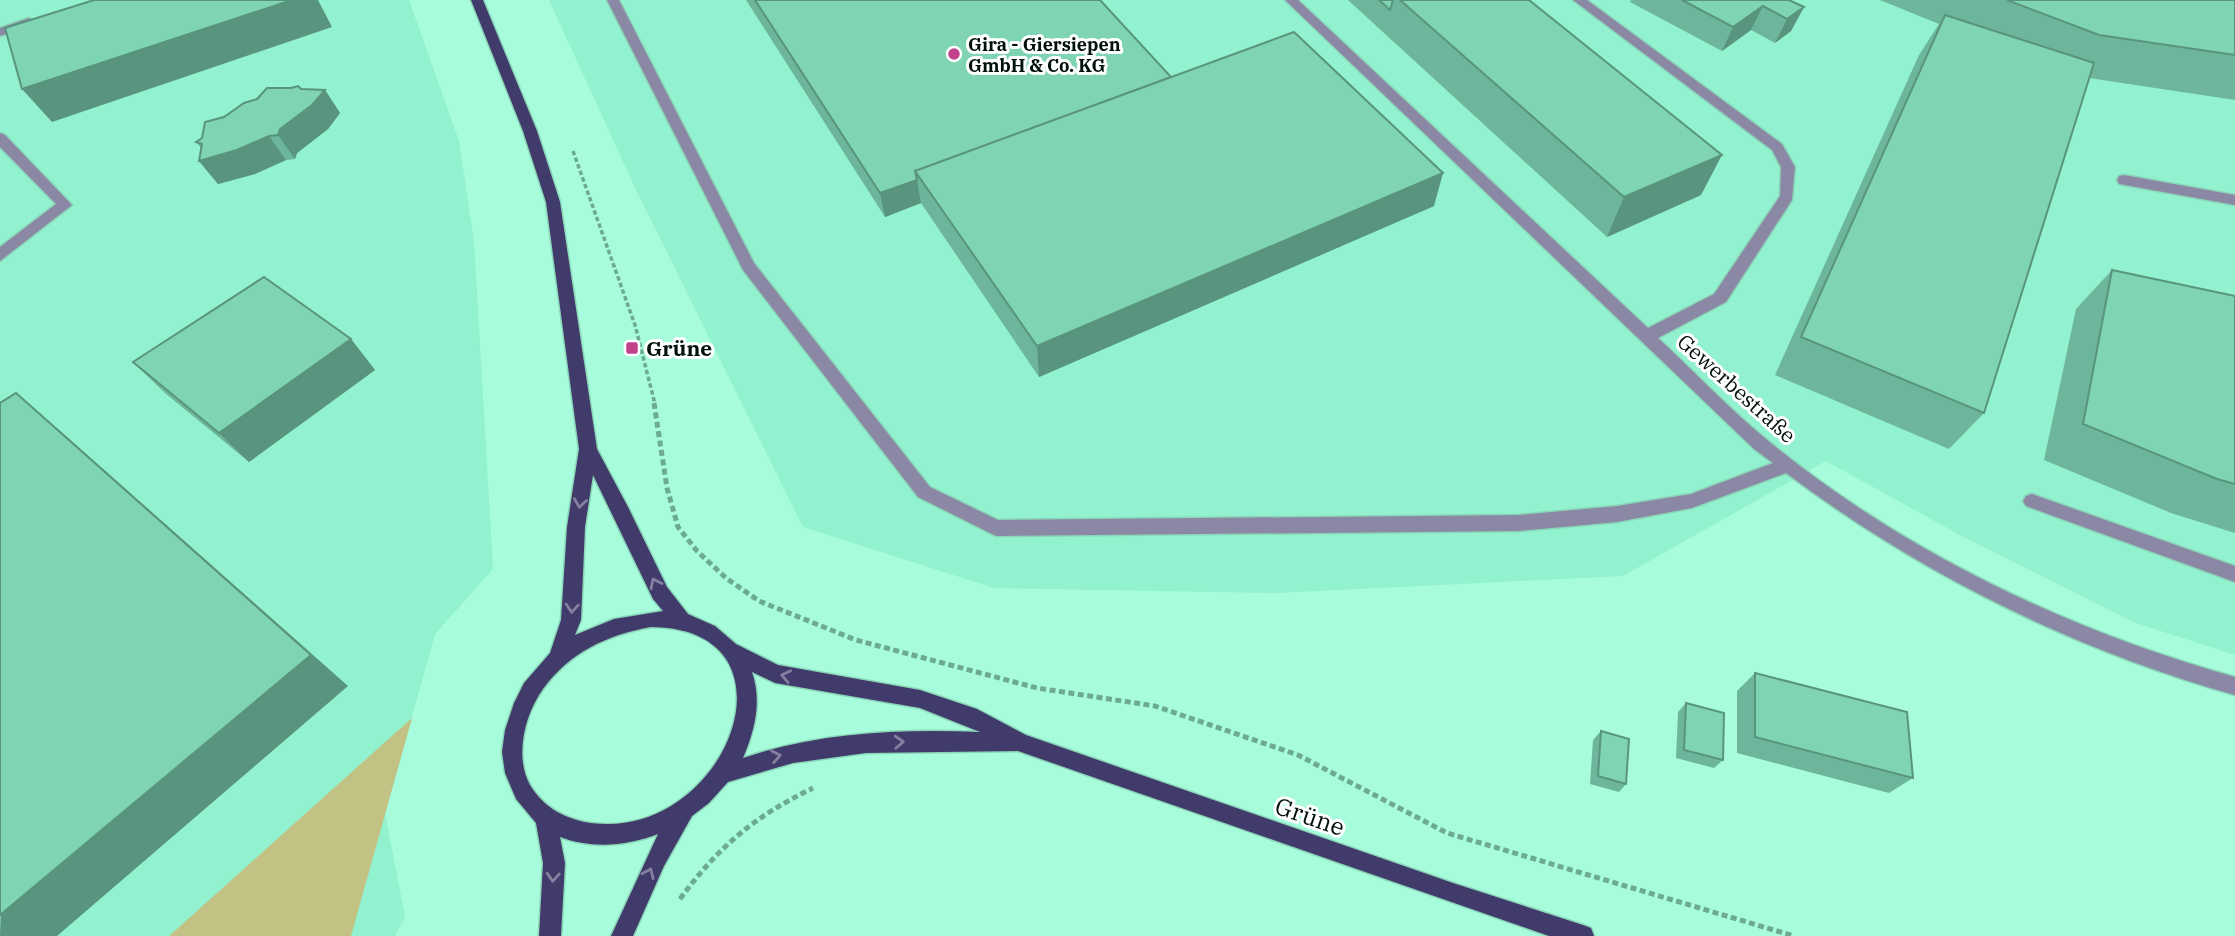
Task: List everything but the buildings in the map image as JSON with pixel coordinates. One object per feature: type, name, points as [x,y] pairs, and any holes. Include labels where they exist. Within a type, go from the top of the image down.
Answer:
[{"type":"main road","points":[[477,0],[526,120],[552,202],[569,294],[587,449],[576,527],[571,620],[558,657]]},
{"type":"main road","points":[[587,449],[622,512],[660,593],[682,621]]},
{"type":"main road","points":[[650,619],[682,621],[709,632],[731,651],[745,677],[748,708],[740,741],[723,774],[684,810],[648,827],[611,836],[588,835],[566,829],[546,819],[528,802],[516,780],[512,755],[514,729],[523,703],[558,657],[587,637],[618,624],[650,619]]},
{"type":"main road","name":"Grüne","points":[[731,651],[775,674],[920,699],[970,716],[1021,743],[1453,894],[1583,936]]},
{"type":"main road","name":"Grüne","points":[[723,774],[762,759],[831,746],[967,740],[1021,743]]},
{"type":"main road","points":[[622,936],[656,858],[684,810]]},
{"type":"main road","points":[[546,819],[554,863],[550,936]]},
{"type":"street","points":[[613,0],[748,266],[925,492],[996,528],[1519,523],[1617,514],[1692,501],[1788,465]]},
{"type":"street","name":"Gewerbestraße","points":[[1291,0],[1760,444],[1853,513],[1955,574],[2048,620],[2189,673],[2235,686]]},
{"type":"street","points":[[1579,0],[1777,147],[1788,167],[1787,196],[1720,299],[1647,336]]},
{"type":"street","points":[[0,32],[38,19]]},
{"type":"street","points":[[0,138],[65,205],[0,255]]},
{"type":"street","points":[[2124,180],[2235,201]]},
{"type":"street","points":[[2032,501],[2235,574]]},
{"type":"path","points":[[570,142],[635,325],[654,401],[667,488],[678,527],[697,551],[726,578],[759,601],[869,644],[1037,688],[1155,706],[1298,755],[1447,833],[1794,936]]},
{"type":"path","points":[[674,911],[680,898],[709,859],[742,827],[785,800],[823,783]]},
{"type":"shaded area","points":[[0,0],[409,0],[459,141],[474,241],[493,569],[435,634],[385,813],[405,917],[395,936],[0,936]]},
{"type":"shaded area","points":[[549,0],[2235,0],[2235,655],[2133,622],[1958,534],[1826,461],[1623,576],[1276,593],[994,588],[803,527],[637,192]]},
{"type":"shaded area","points":[[412,718],[351,936],[169,936]]},
{"type":"place","name":"Gira - Giersiepen GmbH & Co. KG","points":[[954,54]]},
{"type":"place","name":"Grüne","points":[[632,348]]}]
